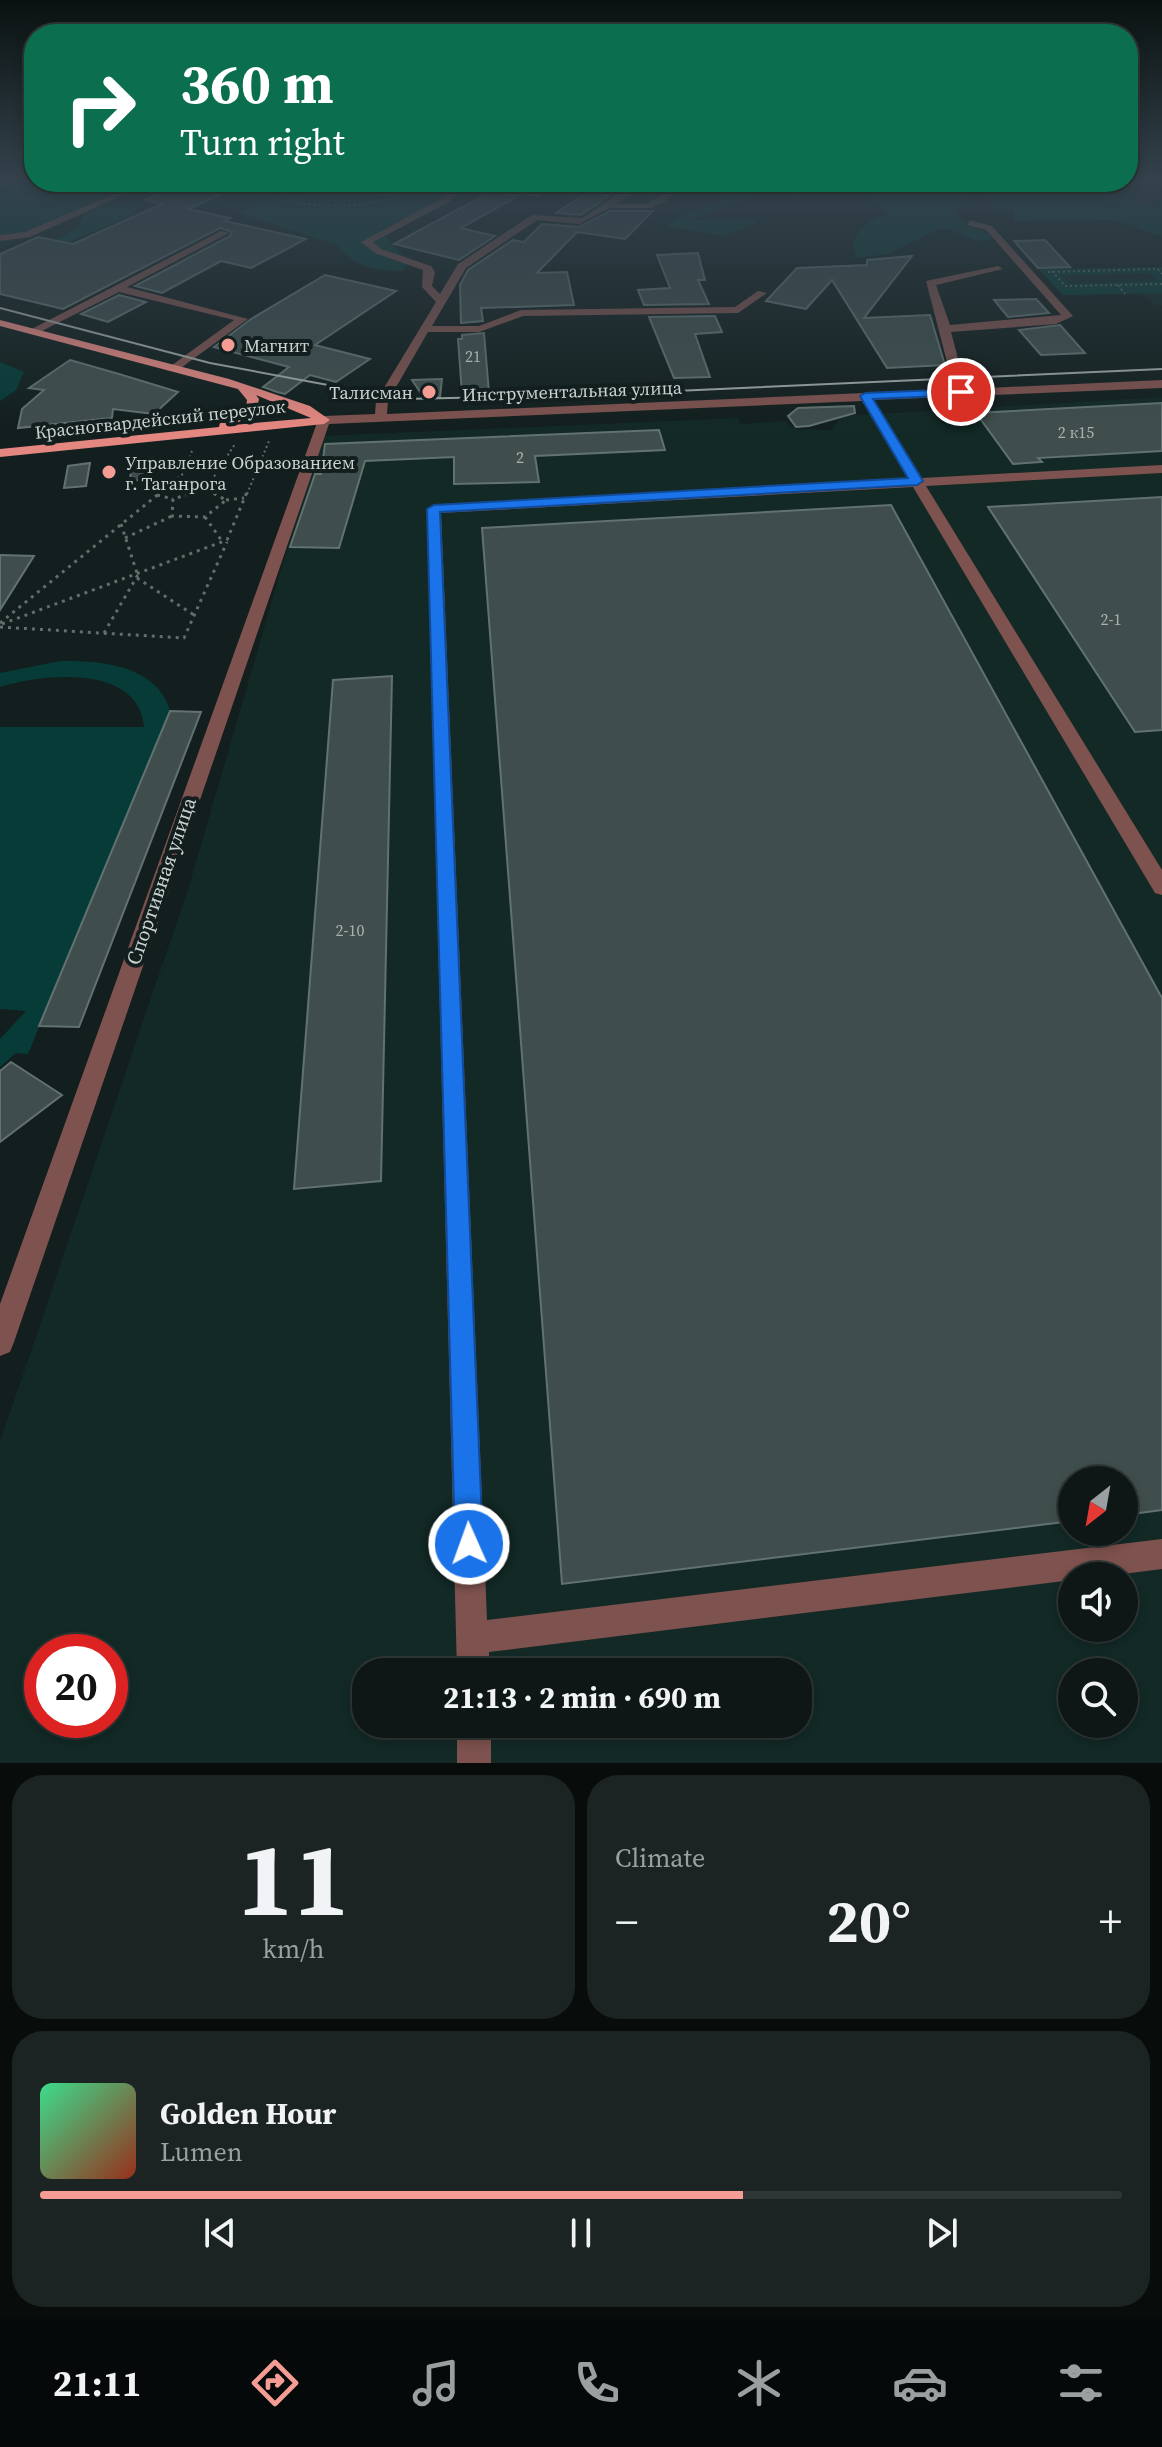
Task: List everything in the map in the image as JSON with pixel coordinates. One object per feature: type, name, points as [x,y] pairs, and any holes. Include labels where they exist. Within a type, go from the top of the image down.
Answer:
[{"type":"main road","name":"Инструментальная улица","points":[[0,323],[243,388],[307,408],[324,420]]},
{"type":"main road","points":[[205,432],[232,423],[252,410],[253,399],[243,388]]},
{"type":"main road","name":"Красногвардейский переулок","points":[[0,453],[324,420]]},
{"type":"street","points":[[32,332],[167,262]]},
{"type":"street","points":[[410,262],[427,268],[430,272],[427,287],[442,302]]},
{"type":"street","points":[[381,417],[382,401],[462,266],[468,262]]},
{"type":"street","points":[[946,329],[1056,321],[1068,316],[1020,262]]},
{"type":"street","points":[[961,392],[951,363],[946,329],[930,283],[998,269]]},
{"type":"street","points":[[117,288],[243,319],[174,368]]},
{"type":"street","points":[[427,329],[479,329],[521,313],[738,310],[762,293]]},
{"type":"street","name":"Инструментальная улица","points":[[324,420],[1162,384]]},
{"type":"street","points":[[865,396],[1162,887]]},
{"type":"street","name":"Спортивная улица","points":[[0,1342],[324,420]]},
{"type":"street","points":[[473,1658],[434,509],[1162,469]]},
{"type":"street","points":[[472,1638],[1162,1554]]},
{"type":"street","points":[[474,1738],[474,1763]]},
{"type":"path","points":[[1162,274],[1158,269],[1052,271],[1065,286],[1162,284]]},
{"type":"path","points":[[1118,285],[1125,294]]},
{"type":"path","points":[[0,625],[184,638],[271,435],[260,436]]},
{"type":"path","points":[[157,495],[173,499],[206,489],[237,439],[223,441]]},
{"type":"path","points":[[0,625],[184,473],[194,445]]},
{"type":"path","points":[[206,489],[226,500]]},
{"type":"path","points":[[125,538],[172,516],[205,517],[226,500],[245,498]]},
{"type":"path","points":[[172,516],[173,499]]},
{"type":"path","points":[[205,517],[222,542]]},
{"type":"path","points":[[121,524],[138,575],[194,615]]},
{"type":"path","points":[[0,625],[227,540]]},
{"type":"path","points":[[104,633],[138,575]]},
{"type":"shaded area","points":[[358,263],[409,263],[402,271],[383,270]]},
{"type":"shaded area","points":[[1162,267],[1162,305],[1155,305],[1141,293],[1063,295],[1039,269]]},
{"type":"shaded area","points":[[1162,267],[1162,293],[1063,295],[1039,269]],"holes":[[[1150,273],[1158,281],[1070,284],[1062,275]]]},
{"type":"shaded area","points":[[0,362],[24,372],[16,390],[0,401]]},
{"type":"shaded area","points":[[1162,397],[1162,1763],[0,1763],[0,1442],[189,886],[320,436],[738,418],[741,424],[785,421],[796,429],[831,430],[842,416]]},
{"type":"shaded area","points":[[60,661],[109,664],[140,674],[163,695],[170,710],[28,1054],[16,1053],[0,1067],[0,1039],[26,1011],[0,1009],[0,727],[144,727],[138,706],[125,692],[107,683],[62,677],[0,687],[0,673]]},
{"type":"building","points":[[0,262],[154,262],[63,309],[0,294]]},
{"type":"building","points":[[180,262],[219,262],[162,293],[135,286]]},
{"type":"building","points":[[226,262],[262,262],[251,268]]},
{"type":"building","points":[[480,262],[547,262],[537,273],[567,272],[574,305],[481,308],[483,321],[461,323],[460,285],[468,270]]},
{"type":"building","points":[[660,262],[700,262],[705,280],[698,280],[709,304],[644,305],[638,290],[670,288]]},
{"type":"building","points":[[867,262],[907,262],[864,318],[930,315],[945,365],[887,368],[832,280],[806,309],[766,301],[797,268],[867,265]]},
{"type":"building","points":[[1033,262],[1066,262],[1070,267],[1038,268]]},
{"type":"building","points":[[325,275],[396,291],[315,345],[370,359],[336,382],[310,375],[285,394],[277,392],[263,387],[289,367],[214,347],[251,319]]},
{"type":"building","points":[[119,295],[146,302],[108,322],[81,314]]},
{"type":"building","points":[[1036,299],[1049,313],[1008,317],[994,300]]},
{"type":"building","points":[[715,316],[722,332],[695,334],[710,377],[674,378],[649,317]]},
{"type":"building","points":[[1060,325],[1085,353],[1041,355],[1019,330]]},
{"type":"building","points":[[484,333],[489,393],[462,394],[458,339],[462,339],[462,335]]},
{"type":"building","points":[[70,360],[178,392],[154,414],[113,409],[112,418],[18,428],[22,409],[44,390],[29,388]]},
{"type":"building","points":[[442,379],[440,397],[422,395],[412,380]]},
{"type":"building","points":[[1162,403],[1162,451],[1038,458],[1042,462],[1013,464],[976,413]]},
{"type":"building","points":[[854,406],[855,413],[809,426],[796,427],[788,416],[798,408]]},
{"type":"building","points":[[659,430],[665,450],[535,456],[539,482],[454,484],[454,457],[365,461],[339,548],[290,547],[315,474],[321,474],[325,444]]},
{"type":"building","points":[[153,457],[151,479],[130,481],[132,459]]},
{"type":"building","points":[[90,463],[86,486],[64,488],[68,466]]},
{"type":"building","points":[[1162,497],[1162,730],[1135,732],[988,507]]},
{"type":"building","points":[[891,505],[1162,998],[1162,1510],[1138,1513],[1138,1466],[1058,1466],[1058,1523],[562,1584],[482,528]]},
{"type":"building","points":[[0,555],[34,556],[0,610]]},
{"type":"building","points":[[392,676],[381,1181],[294,1189],[333,680]]},
{"type":"building","points":[[170,711],[201,712],[79,1027],[39,1026]]},
{"type":"building","points":[[11,1062],[62,1095],[0,1142],[0,1071]]},
{"type":"tram line","points":[[0,308],[210,363],[403,399],[587,395],[1162,369]]},
{"type":"place","name":"Магнит","points":[[228,345]]},
{"type":"place","name":"Талисман","points":[[429,392]]},
{"type":"place","name":"Управление Образованием г. Таганрога","points":[[109,472]]},
{"type":"route","points":[[469,1544],[434,509],[917,481],[865,396],[961,392]]}]
